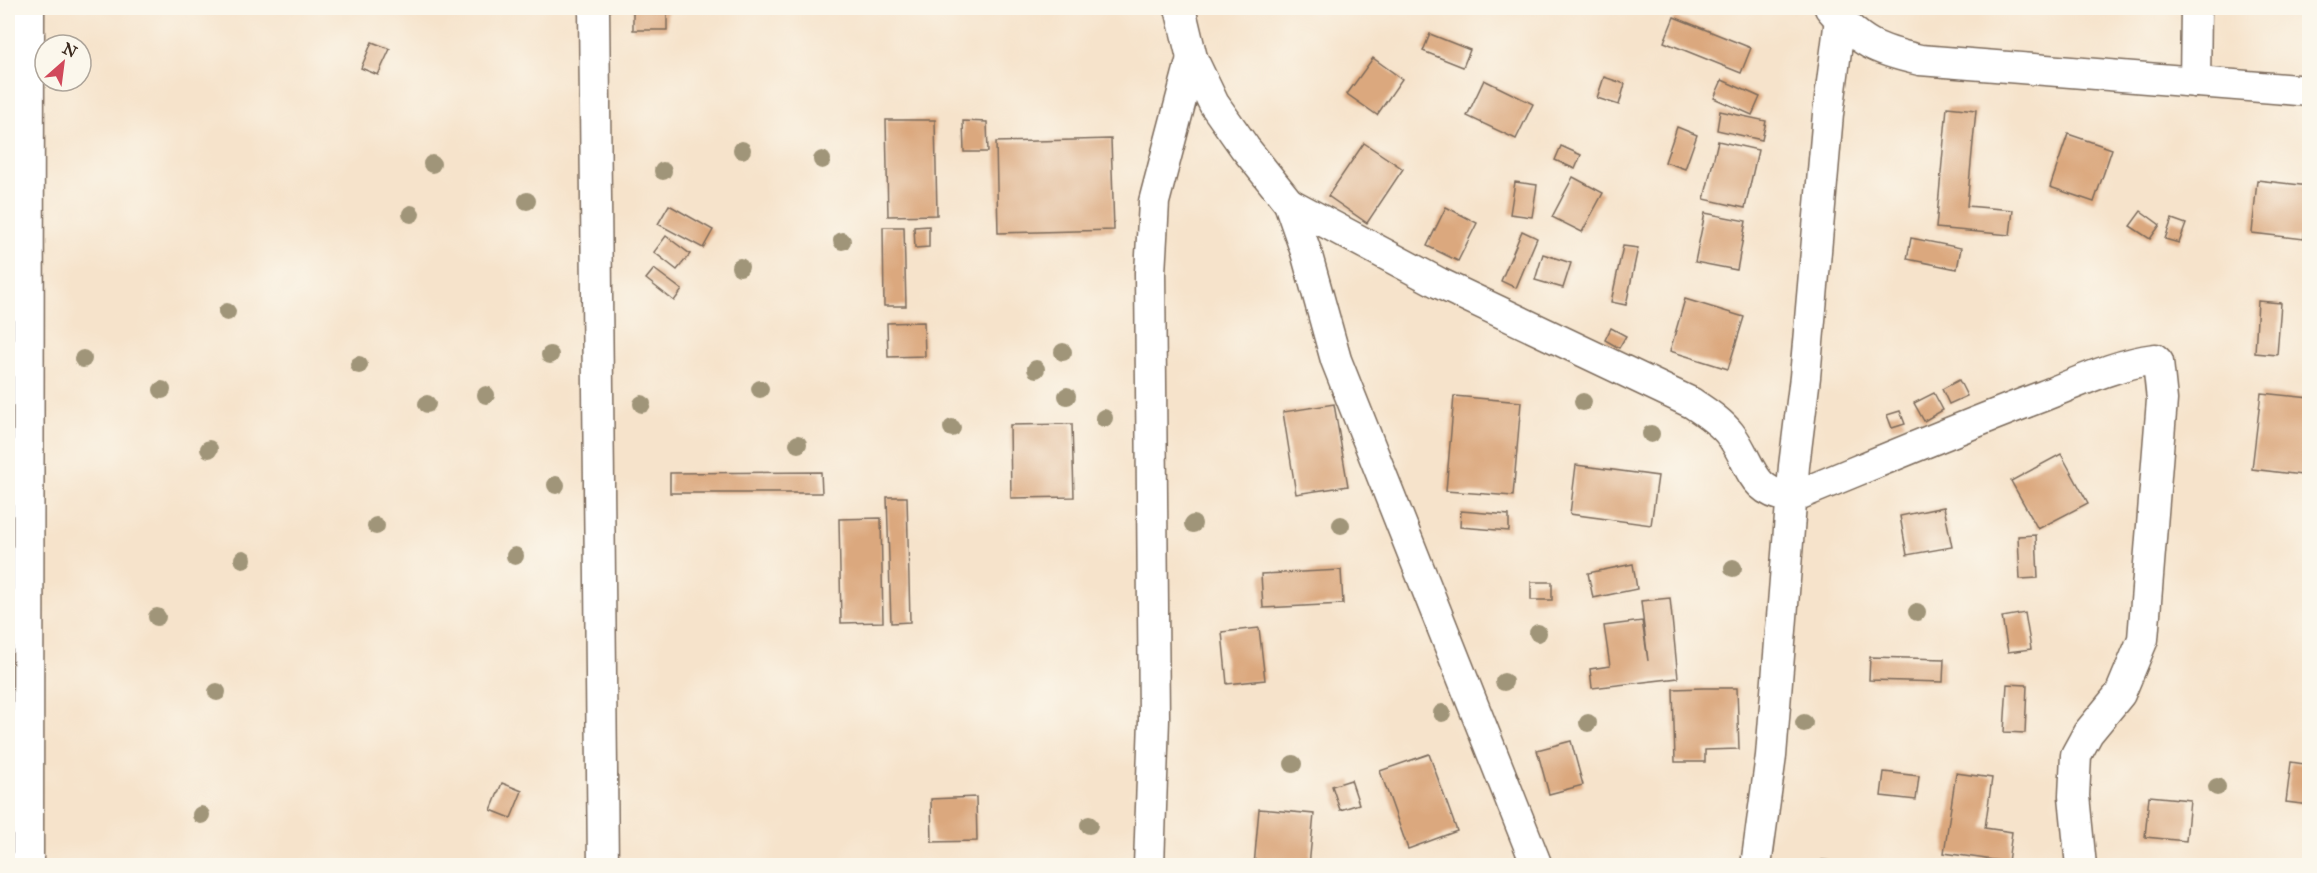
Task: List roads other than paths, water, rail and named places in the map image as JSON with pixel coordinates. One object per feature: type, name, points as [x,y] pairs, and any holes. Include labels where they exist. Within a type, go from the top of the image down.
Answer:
[{"type":"street","points":[[28,866],[29,8]]},
{"type":"street","points":[[594,8],[603,866]]},
{"type":"street","points":[[1180,8],[1192,58],[1214,104],[1245,148],[1289,203],[1309,262],[1336,360],[1538,866]]},
{"type":"street","points":[[2195,82],[2196,8]]},
{"type":"street","points":[[1835,13],[1856,36],[1868,44],[1891,54],[1920,60],[2310,92]]},
{"type":"street","points":[[1756,866],[1771,756],[1835,13]]},
{"type":"street","points":[[1149,866],[1154,719],[1150,273],[1154,202],[1192,58]]},
{"type":"street","points":[[1289,203],[1439,283],[1692,404],[1728,431],[1761,486],[1770,493],[1793,497],[1976,421],[2110,370],[2138,361],[2155,359],[2158,362],[2162,400],[2143,639],[2120,694],[2088,733],[2076,755],[2074,796],[2081,866]]}]
